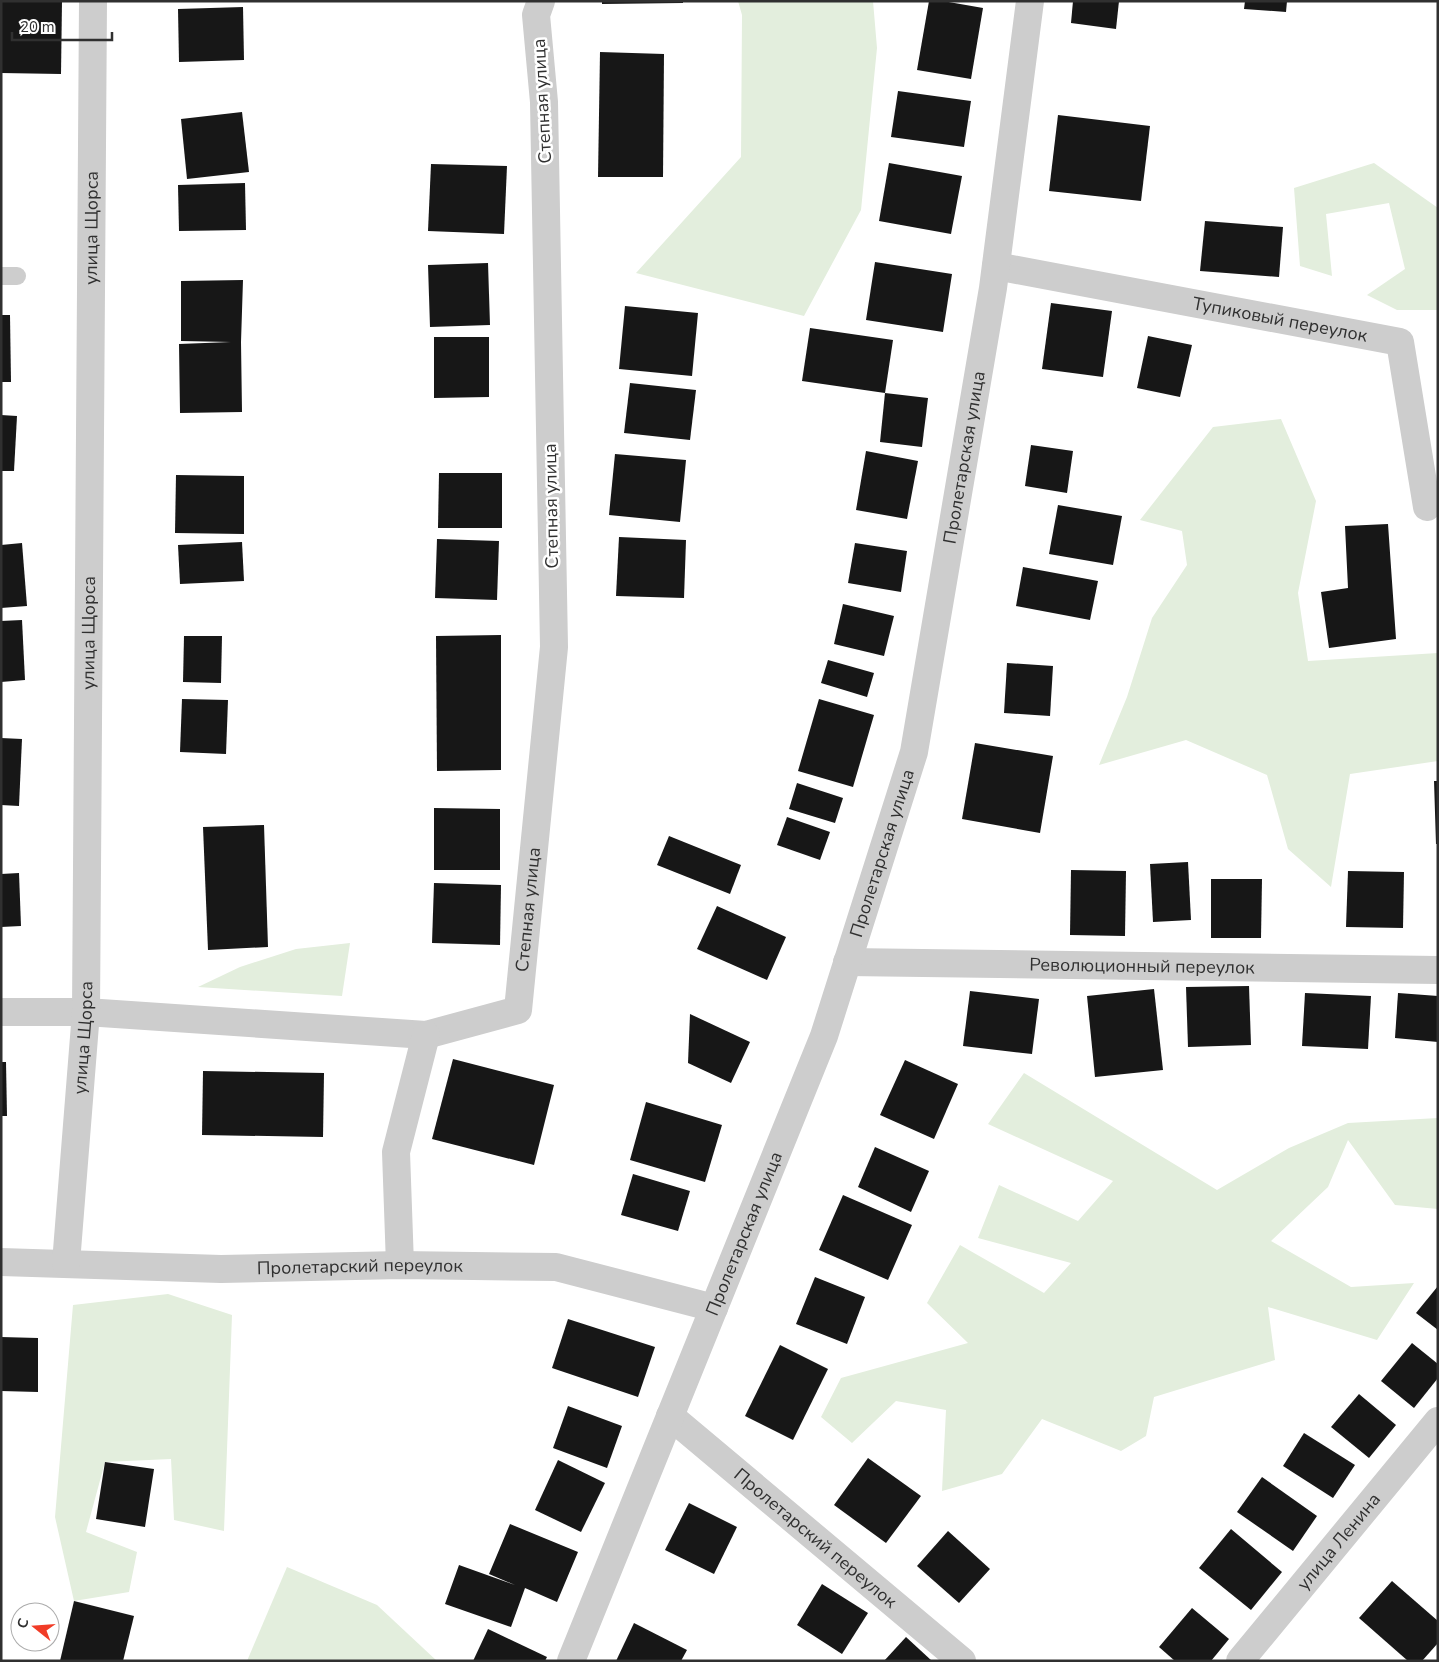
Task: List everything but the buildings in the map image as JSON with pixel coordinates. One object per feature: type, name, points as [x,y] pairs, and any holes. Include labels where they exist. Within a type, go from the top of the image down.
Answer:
[{"type":"street","name":"улица Щорса","points":[[66,1263],[86,1012],[93,1]]},
{"type":"street","name":"Степная улица","points":[[426,1036],[518,1010],[554,647],[544,102],[536,14],[542,1]]},
{"type":"street","name":"Пролетарская улица","points":[[571,1661],[824,1036],[914,752],[996,266],[1030,1]]},
{"type":"street","name":"Тупиковый переулок","points":[[996,266],[1400,342],[1426,507]]},
{"type":"street","name":"Революционный переулок","points":[[847,962],[1438,970]]},
{"type":"street","points":[[1,1012],[86,1012],[426,1036],[396,1152],[400,1265]]},
{"type":"street","name":"Пролетарский переулок","points":[[1,1262],[221,1269],[400,1265],[556,1267],[714,1308]]},
{"type":"street","name":"Пролетарский переулок","points":[[670,1416],[962,1661]]},
{"type":"street","name":"улица Ленина","points":[[1240,1661],[1438,1421]]},
{"type":"green space","points":[[738,1],[873,1],[877,48],[861,210],[804,316],[636,273],[741,157],[742,15]]},
{"type":"green space","points":[[1374,163],[1438,208],[1438,310],[1397,310],[1367,295],[1405,269],[1389,203],[1326,214],[1332,276],[1300,266],[1294,188]]},
{"type":"green space","points":[[1281,419],[1316,501],[1298,593],[1308,661],[1438,653],[1438,761],[1350,774],[1331,887],[1288,849],[1267,775],[1186,740],[1099,765],[1127,697],[1152,618],[1187,565],[1182,531],[1140,520],[1213,427]]},
{"type":"green space","points":[[350,943],[342,996],[198,987],[240,967],[296,949]]},
{"type":"green space","points":[[1024,1073],[1217,1190],[1289,1148],[1348,1123],[1438,1118],[1438,1209],[1395,1205],[1348,1140],[1328,1187],[1271,1241],[1351,1287],[1414,1283],[1377,1340],[1268,1307],[1275,1360],[1154,1397],[1146,1436],[1121,1451],[1042,1419],[1002,1474],[942,1491],[946,1410],[896,1401],[852,1443],[821,1417],[841,1378],[968,1343],[927,1303],[960,1245],[1044,1293],[1071,1263],[978,1238],[999,1185],[1078,1221],[1113,1181],[988,1124]]},
{"type":"green space","points":[[168,1294],[232,1315],[224,1531],[174,1520],[171,1459],[105,1462],[86,1532],[137,1552],[129,1592],[74,1601],[55,1517],[73,1305]]},
{"type":"green space","points":[[287,1567],[377,1605],[437,1661],[247,1661]]}]
